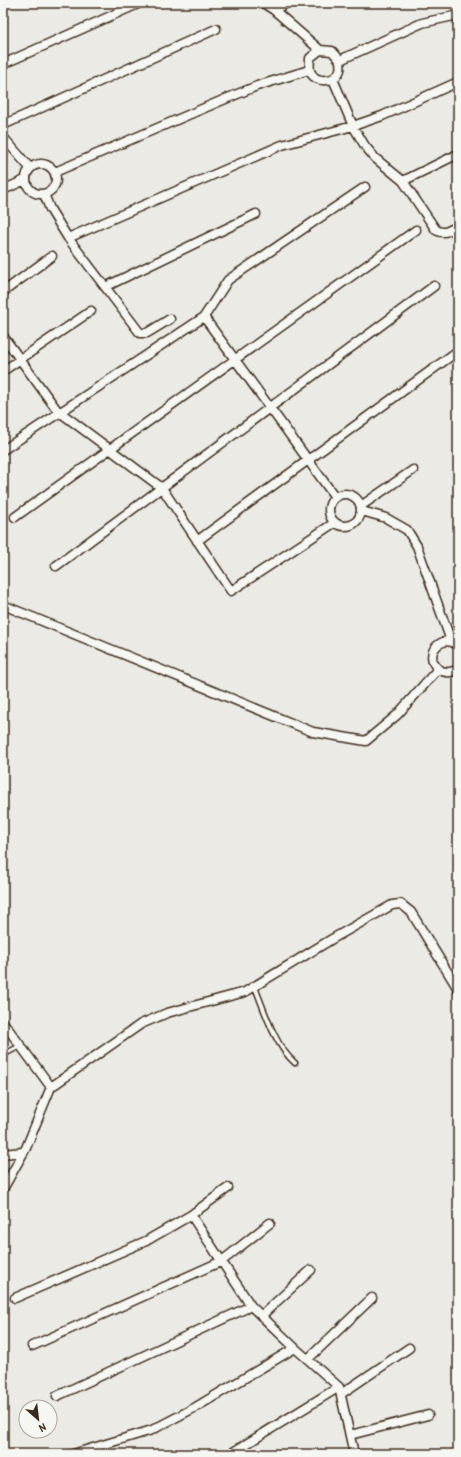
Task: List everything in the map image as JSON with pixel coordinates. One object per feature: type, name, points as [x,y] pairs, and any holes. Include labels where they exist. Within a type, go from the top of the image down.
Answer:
[{"type":"street","points":[[3,64],[140,3]]},
{"type":"street","points":[[263,3],[274,10],[320,50],[332,51],[340,60],[340,70],[333,79],[324,81],[315,78],[310,70],[310,58],[320,50]]},
{"type":"street","points":[[274,10],[287,3]]},
{"type":"street","points":[[340,60],[422,23],[458,15]]},
{"type":"street","points":[[3,125],[216,29]]},
{"type":"street","points":[[55,172],[257,86],[310,70]]},
{"type":"street","points":[[333,79],[353,126],[365,146],[375,158],[403,180],[436,230],[441,233],[445,233],[458,226]]},
{"type":"street","points":[[68,238],[282,145],[353,126],[382,116],[458,82]]},
{"type":"street","points":[[3,138],[30,168]]},
{"type":"street","points":[[403,180],[458,154]]},
{"type":"street","points":[[44,164],[48,166],[55,172],[55,186],[44,194],[31,191],[25,180],[26,173],[30,168],[34,165],[44,164]]},
{"type":"street","points":[[3,190],[25,180]]},
{"type":"street","points":[[3,450],[204,317],[228,280],[365,187]]},
{"type":"street","points":[[44,194],[50,209],[68,238],[140,333],[147,333],[170,319]]},
{"type":"street","points":[[105,287],[256,214]]},
{"type":"street","points":[[15,517],[416,230]]},
{"type":"street","points":[[3,292],[52,256]]},
{"type":"street","points":[[56,566],[434,286]]},
{"type":"street","points":[[3,371],[91,310]]},
{"type":"street","points":[[204,317],[335,497]]},
{"type":"street","points":[[3,336],[60,412],[162,488],[231,591],[334,523]]},
{"type":"street","points":[[197,541],[455,353]]},
{"type":"street","points":[[413,470],[362,508],[358,521],[350,526],[339,526],[330,518],[329,507],[335,497],[340,494],[351,495],[356,497],[362,508],[386,518],[407,530],[417,546],[455,643],[441,643],[434,650],[432,661],[438,669],[448,673],[458,669]]},
{"type":"street","points":[[3,605],[313,732],[366,741],[397,715],[438,669]]},
{"type":"street","points":[[3,1189],[23,1152],[51,1087],[141,1024],[167,1013],[234,996],[255,988],[332,939],[392,905],[401,904],[411,912],[458,989]]},
{"type":"street","points":[[3,1022],[51,1087]]},
{"type":"street","points":[[3,1154],[23,1152]]},
{"type":"street","points":[[15,1298],[146,1241],[191,1215],[228,1188]]},
{"type":"street","points":[[191,1215],[251,1306],[340,1391],[353,1453]]},
{"type":"street","points":[[32,1346],[222,1261],[270,1223]]},
{"type":"street","points":[[261,1316],[310,1270]]},
{"type":"street","points":[[308,1359],[372,1298]]},
{"type":"street","points":[[57,1396],[251,1306]]},
{"type":"street","points":[[73,1454],[152,1430],[196,1407],[295,1348]]},
{"type":"street","points":[[230,1454],[340,1391],[409,1348]]},
{"type":"street","points":[[350,1434],[428,1415]]},
{"type":"lane","points":[[255,988],[278,1041],[289,1058],[296,1063]]},
{"type":"lane","points":[[3,1055],[20,1046]]}]
